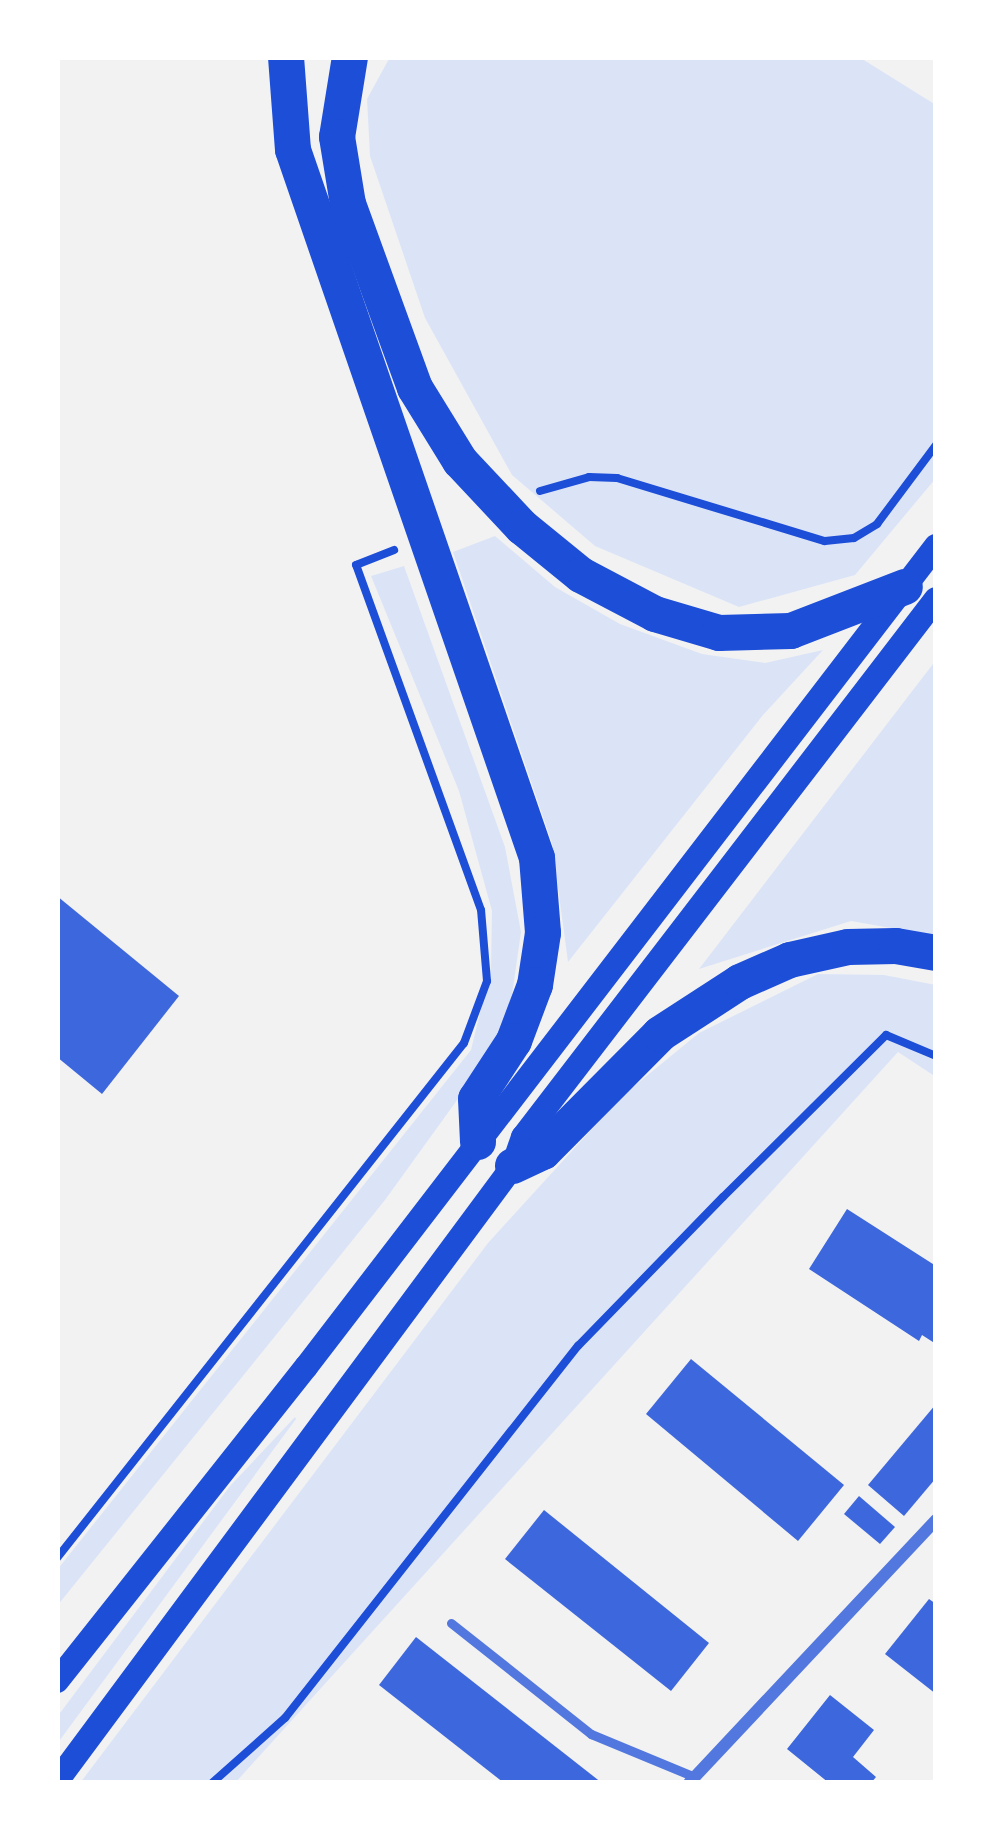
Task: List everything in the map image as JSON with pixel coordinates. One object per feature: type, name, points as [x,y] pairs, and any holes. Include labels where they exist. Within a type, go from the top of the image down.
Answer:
[{"type":"highway","points":[[286,57],[293,150],[538,858],[543,933],[535,986],[514,1041],[476,1100],[478,1142]]},
{"type":"highway","points":[[350,57],[337,137],[348,204],[415,388],[460,461],[522,527],[581,575],[655,614],[719,633],[790,631],[921,593]]},
{"type":"highway","points":[[513,1166],[543,1152],[660,1034],[740,982],[790,960],[848,947],[896,946],[936,953]]},
{"type":"main road","points":[[57,1781],[513,1166],[523,1137],[921,593],[936,546]]},
{"type":"main road","points":[[57,1681],[478,1142],[921,593]]},
{"type":"main road","points":[[57,1653],[85,1644]]},
{"type":"street","points":[[692,1780],[936,1520]]},
{"type":"lane","points":[[451,1623],[591,1734],[692,1780]]},
{"type":"path","points":[[539,492],[589,477],[617,478],[824,542],[854,538],[877,524],[936,445]]},
{"type":"path","points":[[57,1558],[464,1043],[487,981],[481,910],[356,565],[401,548]]},
{"type":"path","points":[[212,1783],[285,1718],[578,1346],[723,1197],[886,1035],[936,1057]]},
{"type":"shaded area","points":[[390,57],[859,57],[936,105],[936,478],[855,575],[739,607],[595,546],[512,475],[425,318],[370,156],[367,99]]},
{"type":"shaded area","points":[[495,536],[555,587],[620,624],[702,654],[765,663],[823,650],[763,715],[568,962],[552,843],[453,552]]},
{"type":"shaded area","points":[[404,566],[505,847],[521,932],[510,1009],[486,1060],[385,1200],[57,1606],[57,1570],[471,1050],[491,967],[492,911],[459,791],[371,576]]},
{"type":"shaded area","points":[[936,660],[936,936],[851,921],[699,969]]},
{"type":"shaded area","points":[[818,974],[884,975],[936,985],[936,1077],[898,1052],[235,1783],[80,1783],[488,1243],[622,1096],[699,1033]]},
{"type":"shaded area","points":[[295,1417],[57,1744],[57,1717],[230,1486]]},
{"type":"building","points":[[57,896],[179,996],[102,1094],[57,1057]]},
{"type":"building","points":[[847,1209],[936,1266],[936,1344],[922,1335],[919,1341],[809,1269]]},
{"type":"building","points":[[691,1359],[844,1485],[798,1541],[646,1414]]},
{"type":"building","points":[[936,1404],[936,1478],[904,1516],[868,1485]]},
{"type":"building","points":[[859,1496],[895,1527],[880,1544],[844,1514]]},
{"type":"building","points":[[544,1510],[709,1643],[671,1691],[505,1559]]},
{"type":"building","points":[[929,1599],[936,1604],[936,1694],[885,1654]]},
{"type":"building","points":[[416,1637],[602,1783],[504,1783],[379,1685]]},
{"type":"building","points":[[830,1695],[874,1730],[853,1757],[876,1777],[871,1783],[829,1783],[787,1749]]}]
